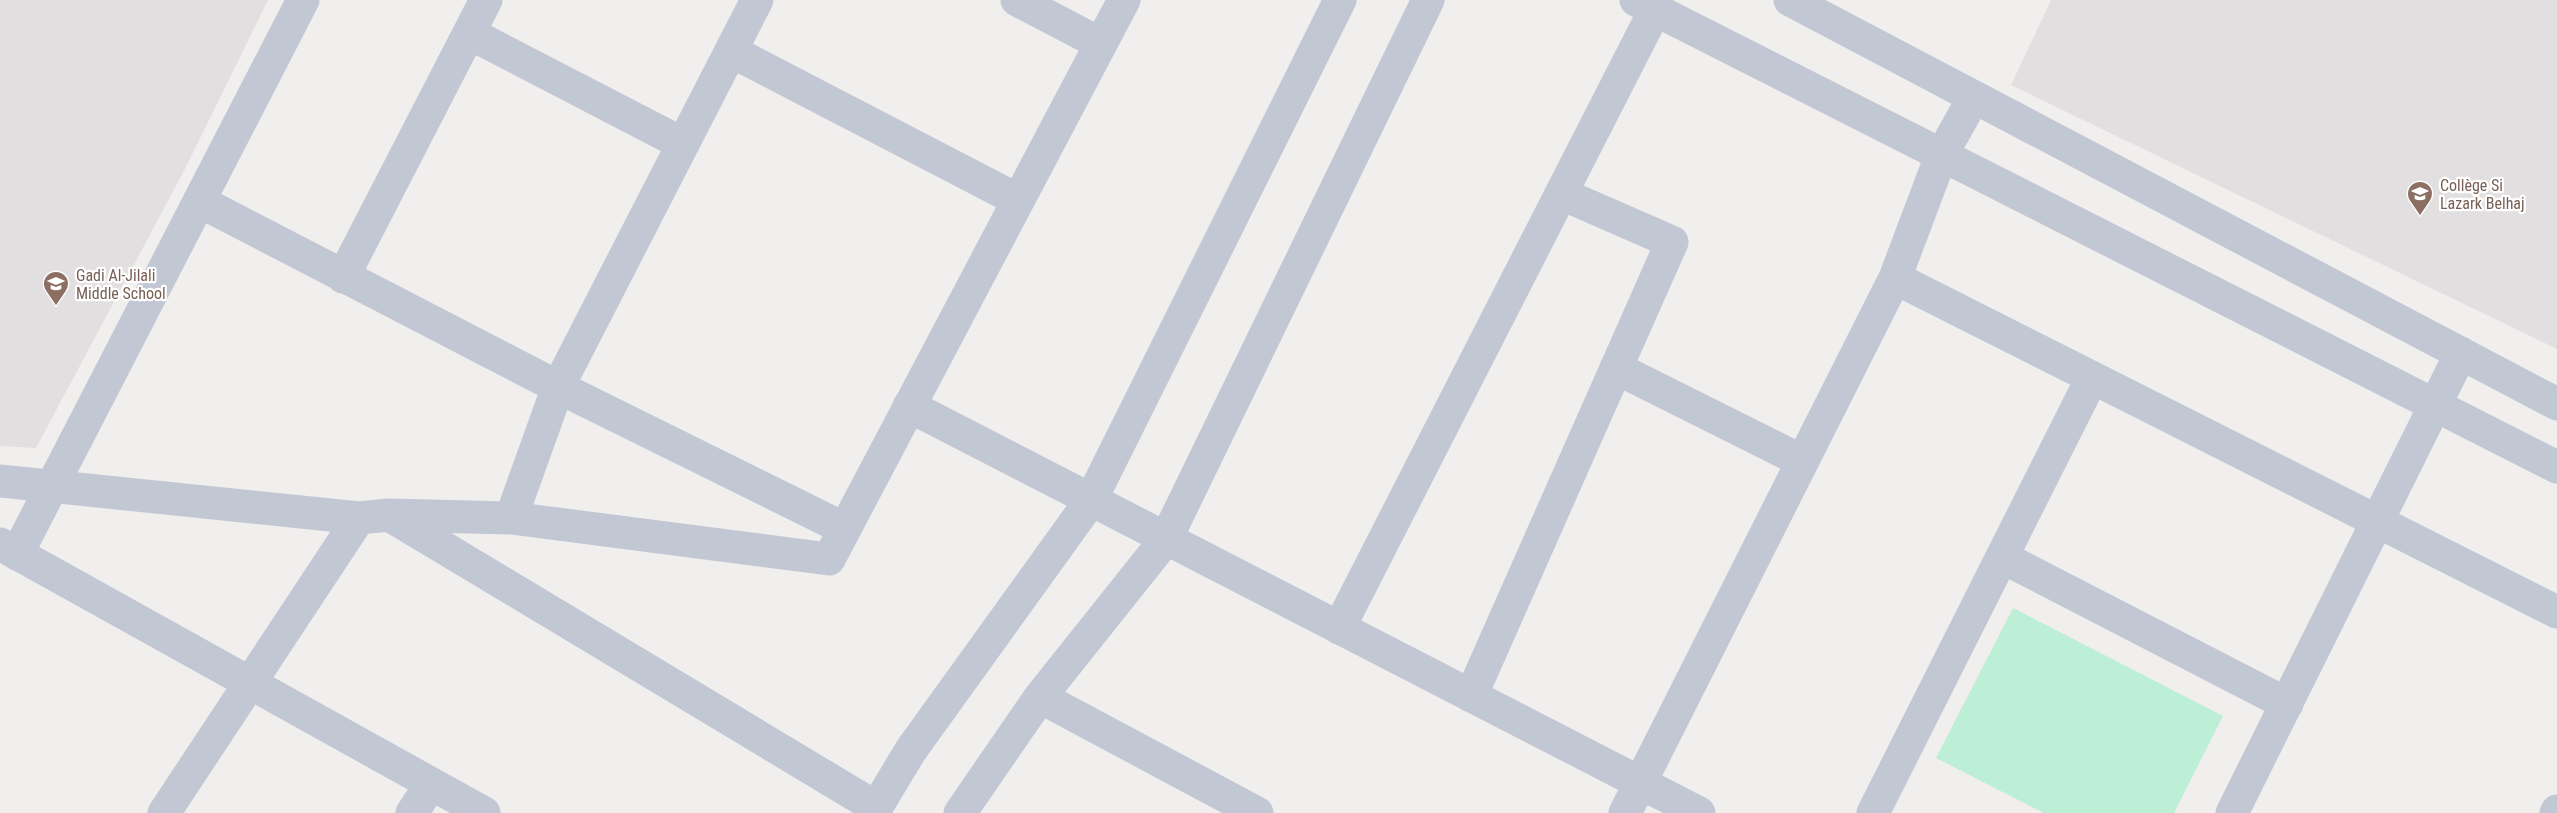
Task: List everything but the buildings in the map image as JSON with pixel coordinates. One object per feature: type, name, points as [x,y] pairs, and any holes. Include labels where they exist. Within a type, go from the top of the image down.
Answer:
[{"type":"street","points":[[303,0],[52,488],[9,549],[484,813]]},
{"type":"street","points":[[343,277],[486,0]]},
{"type":"street","points":[[510,518],[558,387],[758,0]]},
{"type":"street","points":[[1017,0],[1101,44]]},
{"type":"street","points":[[0,481],[52,488],[374,516],[510,518],[829,559],[1124,0]]},
{"type":"street","points":[[374,516],[875,810],[911,750],[1090,500],[1340,0]]},
{"type":"street","points":[[960,813],[1040,697],[1166,539],[1428,0]]},
{"type":"street","points":[[1790,0],[2557,404]]},
{"type":"street","points":[[1339,628],[1562,194],[1646,5],[2557,467]]},
{"type":"street","points":[[469,33],[683,144]]},
{"type":"street","points":[[731,51],[1018,200]]},
{"type":"street","points":[[1625,813],[1895,278],[1941,156],[1974,97]]},
{"type":"street","points":[[1471,696],[1672,242],[1562,194]]},
{"type":"street","points":[[199,201],[558,387],[845,529]]},
{"type":"street","points":[[1895,278],[2557,612]]},
{"type":"street","points":[[2232,813],[2379,522],[2461,353]]},
{"type":"street","points":[[1616,368],[1803,461]]},
{"type":"street","points":[[1873,813],[2092,378]]},
{"type":"street","points":[[909,406],[1699,813]]},
{"type":"street","points":[[164,813],[251,684],[374,516]]},
{"type":"street","points":[[2002,557],[2287,704]]},
{"type":"street","points":[[1040,697],[1257,813]]},
{"type":"street","points":[[412,813],[431,784]]},
{"type":"shaded area","points":[[0,0],[268,0],[186,167],[36,448],[0,446]]},
{"type":"shaded area","name":"Collège Si Lazark Belhaj","points":[[2051,0],[2557,0],[2557,349],[2011,85]]},
{"type":"green space","points":[[2013,608],[2223,716],[2174,813],[2044,813],[1936,758]]},
{"type":"place","name":"Collège Si Lazark Belhaj","points":[[2420,217]]},
{"type":"place","name":"Gadi Al-Jilali Middle School","points":[[56,307]]}]
